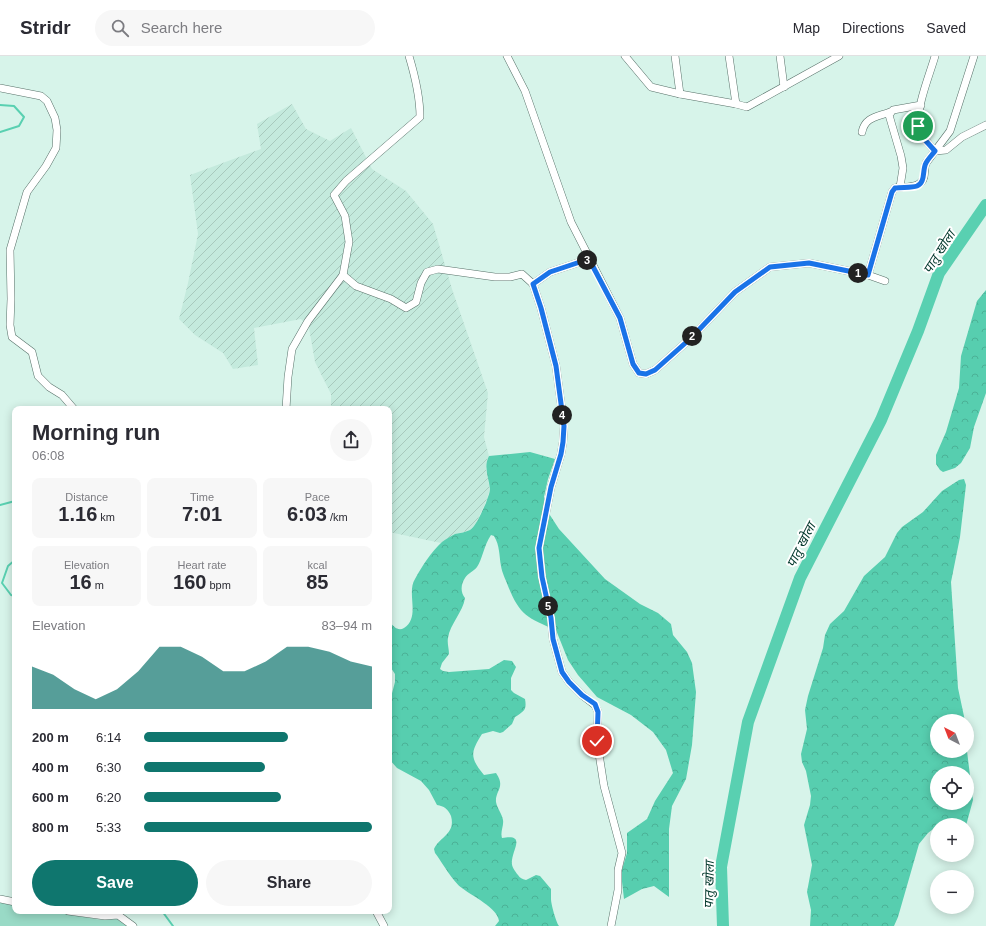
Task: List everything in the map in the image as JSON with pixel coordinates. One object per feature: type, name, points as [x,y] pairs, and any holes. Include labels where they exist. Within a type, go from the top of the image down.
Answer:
[{"type":"street","points":[[286,406],[292,349],[317,308],[343,275],[349,242],[345,216],[334,195],[346,181],[420,117],[420,107],[415,76],[409,56]]},
{"type":"street","points":[[507,56],[525,91],[571,222],[620,318],[633,364],[639,373],[646,374],[655,370],[691,338],[735,292],[770,267],[809,263],[868,275],[886,281]]},
{"type":"street","points":[[625,56],[651,87],[747,107],[839,56]]},
{"type":"street","points":[[675,56],[680,94]]},
{"type":"street","points":[[729,56],[736,104]]},
{"type":"street","points":[[780,56],[784,87]]},
{"type":"street","points":[[935,56],[918,114],[918,126],[925,140],[935,151]]},
{"type":"street","points":[[868,275],[892,192],[895,188],[917,186],[924,177],[924,168],[926,163],[950,131],[974,56]]},
{"type":"street","points":[[0,88],[41,96],[47,101],[55,118],[58,130],[56,148],[46,166],[27,192],[10,250],[10,325],[12,337],[32,352],[38,376],[48,387],[62,395],[71,406]]},
{"type":"street","points":[[862,132],[863,125],[867,121],[893,110],[921,105]]},
{"type":"street","points":[[890,112],[889,118],[902,156],[903,168],[900,187]]},
{"type":"street","points":[[935,151],[946,150],[962,137],[986,125]]},
{"type":"street","points":[[533,284],[550,272],[589,259]]},
{"type":"street","points":[[343,275],[356,286],[391,299],[406,308],[416,302],[421,283],[427,272],[438,269],[494,277],[510,277],[522,274],[533,284],[541,308],[556,366],[564,426],[561,454],[551,487],[539,548],[542,577],[551,618],[553,639],[562,672],[577,691],[595,704],[598,712],[597,741],[604,786],[622,853],[618,870],[618,890],[612,926]]},
{"type":"street","points":[[0,899],[12,901]]},
{"type":"street","points":[[90,914],[105,916],[118,915],[133,926]]},
{"type":"street","points":[[378,914],[384,926]]},
{"type":"shaded area","points":[[292,104],[306,129],[330,141],[351,128],[372,169],[406,191],[433,224],[452,289],[488,393],[484,437],[489,456],[487,459],[486,469],[490,490],[476,523],[470,530],[453,535],[441,543],[392,533],[392,406],[331,406],[331,394],[315,362],[309,328],[301,319],[254,328],[258,365],[233,369],[223,353],[195,335],[179,319],[198,234],[190,175],[261,149],[257,124]]},
{"type":"shaded area","points":[[0,902],[12,904],[12,914],[66,914],[102,920],[117,919],[127,926],[0,926]]},
{"type":"green space","points":[[986,290],[986,393],[974,427],[970,448],[961,463],[955,468],[943,472],[936,464],[936,455],[946,432],[959,388],[961,356],[977,301]]},
{"type":"green space","points":[[530,452],[555,459],[544,497],[546,509],[559,529],[605,579],[640,604],[658,613],[671,624],[673,635],[687,652],[692,663],[696,692],[692,745],[686,779],[672,806],[669,829],[669,897],[654,886],[642,889],[624,899],[621,873],[627,853],[627,833],[647,819],[655,801],[673,773],[666,750],[653,732],[631,715],[597,697],[578,675],[568,660],[556,630],[532,619],[521,610],[512,596],[504,576],[497,543],[494,536],[491,535],[477,567],[466,576],[463,583],[462,591],[465,598],[464,603],[449,633],[449,654],[442,663],[440,669],[449,672],[489,669],[504,660],[512,661],[516,667],[511,678],[511,690],[525,699],[526,706],[523,712],[515,717],[512,724],[503,732],[500,733],[493,731],[482,734],[475,746],[473,755],[476,764],[484,775],[496,773],[499,778],[500,785],[496,802],[503,820],[501,834],[502,838],[509,837],[516,840],[512,860],[513,868],[521,878],[525,880],[536,875],[540,876],[551,889],[552,905],[559,926],[495,926],[499,921],[498,916],[494,911],[459,885],[451,877],[435,853],[434,849],[436,845],[446,835],[451,827],[452,822],[449,811],[444,807],[437,805],[429,790],[421,781],[397,768],[392,762],[392,693],[395,682],[395,674],[392,670],[392,624],[398,629],[402,629],[412,618],[413,585],[424,564],[434,550],[442,542],[455,534],[465,532],[473,528],[486,503],[490,491],[486,468],[489,456]]},
{"type":"green space","points":[[964,479],[966,485],[960,537],[951,582],[958,688],[964,714],[930,714],[930,758],[968,758],[969,766],[930,766],[930,810],[970,810],[968,818],[930,818],[930,831],[919,844],[898,917],[894,926],[810,926],[811,910],[807,892],[812,865],[804,825],[811,796],[801,754],[807,729],[805,710],[823,648],[825,635],[830,624],[844,611],[864,576],[885,557],[897,533],[902,527],[923,512],[942,491],[959,480]]},
{"type":"waterway","points":[[0,105],[14,106],[24,117],[19,126],[0,132]]},
{"type":"waterway","name":"पातु खोला","points":[[723,926],[721,867],[748,722],[800,578],[881,420],[918,331],[939,273],[986,205]]},
{"type":"waterway","points":[[0,505],[12,502]]},
{"type":"waterway","points":[[12,563],[8,566],[2,583],[12,595]]},
{"type":"waterway","points":[[164,914],[173,926]]},
{"type":"route","points":[[597,741],[598,712],[595,704],[582,695],[569,682],[562,672],[553,639],[551,618],[542,577],[539,548],[551,487],[561,454],[564,426],[556,366],[541,308],[533,284],[550,272],[589,259],[620,318],[633,364],[639,373],[646,374],[655,370],[691,338],[714,312],[735,292],[770,267],[809,263],[868,275],[892,192],[895,188],[917,186],[924,177],[924,168],[926,163],[935,151],[925,140],[918,126]]}]
